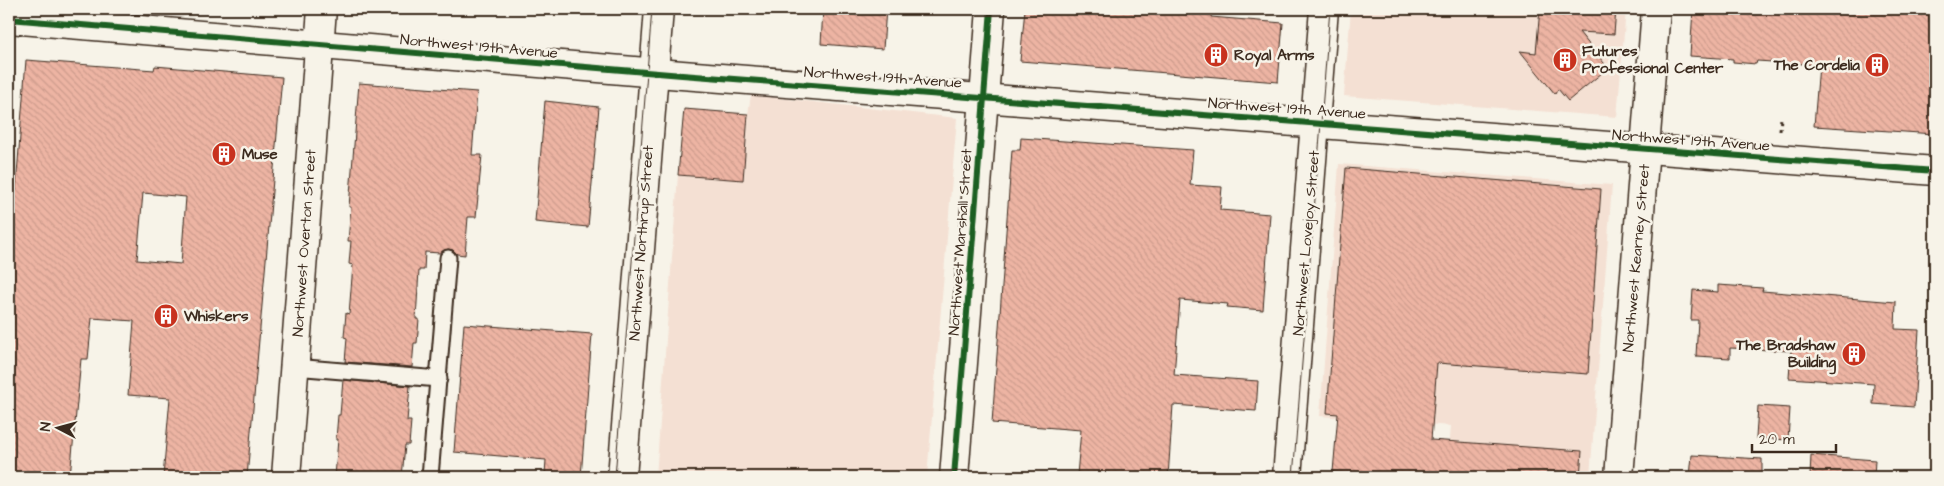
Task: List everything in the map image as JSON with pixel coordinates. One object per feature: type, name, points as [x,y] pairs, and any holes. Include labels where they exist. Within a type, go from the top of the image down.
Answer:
[{"type":"street","name":"Northwest Overton Street","points":[[286,477],[322,9]]},
{"type":"street","name":"Northwest Northrup Street","points":[[622,477],[659,9]]},
{"type":"street","name":"Northwest Marshall Street","points":[[954,477],[991,9]]},
{"type":"street","name":"Northwest Lovejoy Street","points":[[1287,477],[1324,9]]},
{"type":"street","name":"Northwest Kearney Street","points":[[1619,477],[1656,9]]},
{"type":"street","name":"Northwest 19th Avenue","points":[[9,19],[654,73],[1316,122],[1935,171]]},
{"type":"lane","points":[[430,477],[448,258]]},
{"type":"lane","points":[[294,367],[438,379]]},
{"type":"shaded area","points":[[1351,9],[1626,9],[1617,117],[1344,96]]},
{"type":"shaded area","points":[[751,95],[957,118],[927,477],[656,477],[678,175],[743,180]]},
{"type":"shaded area","points":[[1339,164],[1612,185],[1590,477],[1447,477],[1451,426],[1320,416]]},
{"type":"building","points":[[823,9],[886,9],[883,49],[821,44]]},
{"type":"building","points":[[1025,9],[1136,9],[1162,11],[1162,9],[1212,9],[1211,17],[1283,23],[1278,82],[1020,61]]},
{"type":"building","name":"Futures Professional Center","points":[[1540,9],[1616,9],[1614,34],[1579,32],[1608,68],[1568,101],[1558,89],[1555,94],[1520,51],[1536,53]]},
{"type":"building","name":"The Cordelia","points":[[1693,9],[1879,9],[1929,12],[1929,22],[1935,22],[1935,134],[1814,126],[1819,65],[1757,61],[1756,64],[1733,62],[1733,59],[1690,56]]},
{"type":"building","points":[[26,60],[154,70],[155,66],[282,77],[247,477],[163,477],[170,398],[128,395],[134,321],[92,318],[88,359],[81,359],[70,477],[9,477],[9,276]],"holes":[[[143,193],[186,197],[181,264],[137,260]]]},
{"type":"building","points":[[359,83],[477,92],[472,155],[482,155],[476,217],[468,217],[465,255],[457,254],[453,250],[448,249],[440,253],[425,252],[424,270],[419,270],[416,319],[419,319],[412,367],[345,362],[347,338],[344,337],[346,313],[349,314],[353,265],[349,264],[351,241],[348,241],[351,207],[349,207]]},
{"type":"building","points":[[545,101],[599,107],[588,227],[535,222]]},
{"type":"building","points":[[684,109],[748,114],[743,180],[678,175]]},
{"type":"building","points":[[1021,138],[1193,150],[1190,185],[1222,187],[1220,210],[1270,214],[1263,310],[1227,307],[1228,304],[1180,300],[1174,375],[1258,381],[1256,411],[1173,405],[1168,477],[1077,475],[1081,430],[992,423],[1012,150],[1020,150]]},
{"type":"building","points":[[1346,168],[1601,189],[1588,374],[1437,363],[1431,440],[1582,451],[1580,477],[1389,477],[1333,472],[1338,414],[1327,413]]},
{"type":"building","name":"The Bradshaw Building","points":[[1718,285],[1763,288],[1762,291],[1896,302],[1895,329],[1919,330],[1914,407],[1873,404],[1874,384],[1789,378],[1791,351],[1730,348],[1730,358],[1696,356],[1698,320],[1691,320],[1693,290],[1718,292]]},
{"type":"building","points":[[464,324],[592,334],[581,477],[545,474],[546,460],[454,452]]},
{"type":"building","points":[[343,380],[410,386],[407,421],[411,421],[409,445],[405,445],[402,477],[335,477],[338,439],[336,439]]},
{"type":"building","points":[[1758,406],[1790,408],[1788,440],[1756,438]]},
{"type":"building","points":[[1692,455],[1762,459],[1762,477],[1690,477]]},
{"type":"building","points":[[1811,455],[1875,460],[1874,477],[1810,477]]},
{"type":"tram line","points":[[615,477],[652,9]]},
{"type":"tram line","points":[[1293,477],[1330,9]]},
{"type":"cycle path","points":[[954,477],[991,9]]},
{"type":"cycle path","points":[[9,19],[682,75],[1935,171]]},
{"type":"place","name":"Royal Arms","points":[[1216,55]]},
{"type":"place","name":"Futures Professional Center","points":[[1565,60]]},
{"type":"place","name":"The Cordelia","points":[[1877,65]]},
{"type":"place","name":"Muse","points":[[224,154]]},
{"type":"place","name":"Whiskers","points":[[166,316]]},
{"type":"place","name":"The Bradshaw Building","points":[[1854,354]]}]
